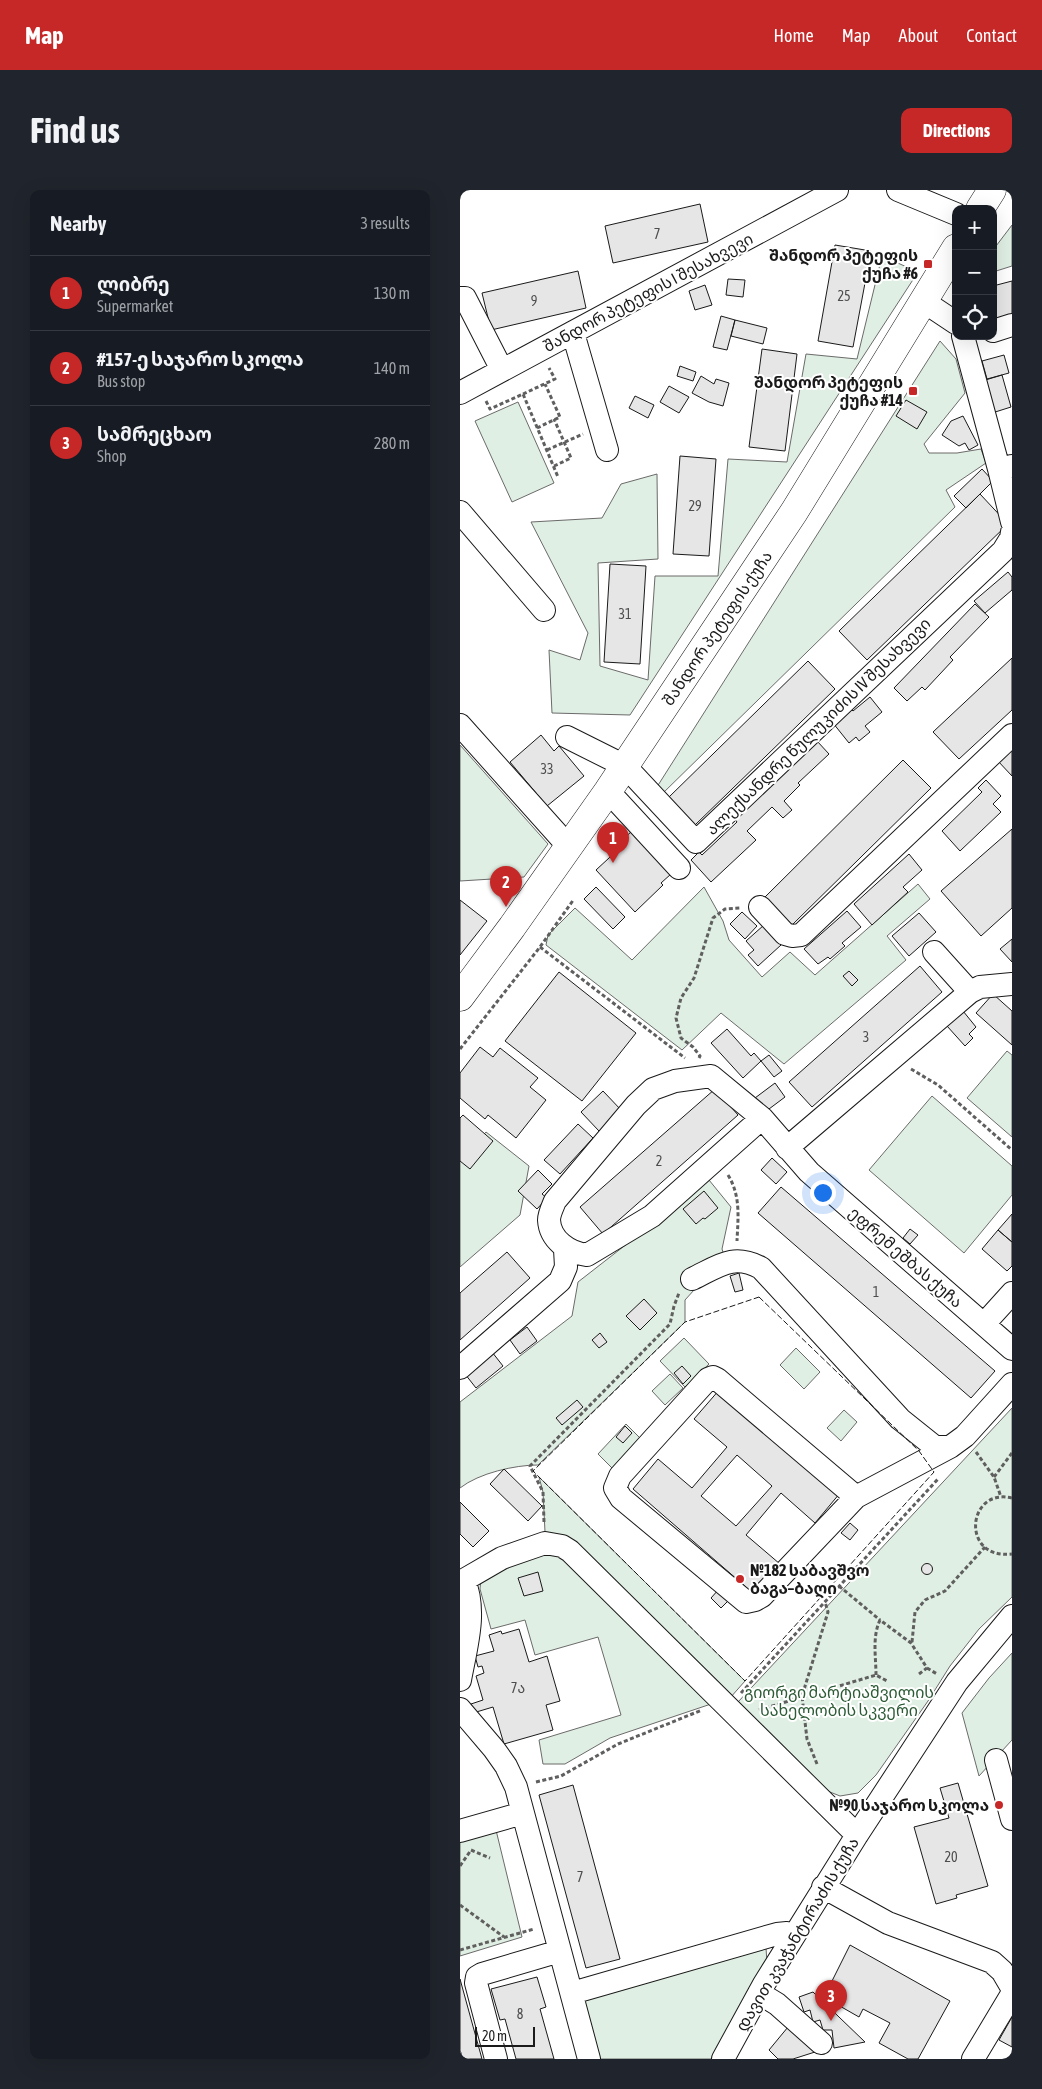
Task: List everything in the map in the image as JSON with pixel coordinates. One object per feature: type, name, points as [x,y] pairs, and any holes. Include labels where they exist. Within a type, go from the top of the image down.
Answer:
[{"type":"main road","points":[[983,205],[992,190]]},
{"type":"main road","name":"შანდორ პეტეფის ქუჩა","points":[[460,997],[608,791],[794,512],[955,250]]},
{"type":"street","name":"შანდორ პეტეფის I შესახვევი","points":[[469,388],[837,190]]},
{"type":"street","points":[[898,190],[952,212]]},
{"type":"street","points":[[460,298],[465,298],[502,370]]},
{"type":"street","points":[[923,301],[952,324]]},
{"type":"street","points":[[997,330],[1012,325]]},
{"type":"street","points":[[573,333],[607,450]]},
{"type":"street","points":[[966,340],[1006,468],[1012,522]]},
{"type":"street","points":[[460,512],[544,610]]},
{"type":"street","name":"ალექსანდრე წულუკიძის IV შესახვევი","points":[[567,737],[625,766],[696,842],[1003,550],[1011,538],[1012,532]]},
{"type":"street","points":[[460,724],[569,846]]},
{"type":"street","points":[[760,907],[785,934],[792,936],[801,935],[1012,735]]},
{"type":"street","points":[[608,791],[679,868]]},
{"type":"street","points":[[934,952],[970,992]]},
{"type":"street","points":[[787,1148],[970,992],[980,987],[1012,984]]},
{"type":"street","points":[[703,1071],[653,1089],[636,1105],[555,1201],[549,1219],[552,1231],[565,1249],[587,1256],[652,1216],[762,1118]]},
{"type":"street","name":"ეფრემ ეშბას ქუჩა","points":[[703,1071],[762,1118],[808,1172],[1012,1349]]},
{"type":"street","points":[[460,1368],[560,1281],[566,1267],[565,1249]]},
{"type":"street","points":[[692,1279],[737,1260],[751,1262],[761,1268],[900,1419],[935,1447],[957,1442]]},
{"type":"street","points":[[984,1324],[1012,1293]]},
{"type":"street","points":[[856,1497],[713,1377],[708,1379],[620,1476],[615,1488],[621,1498],[746,1602],[755,1600],[762,1596],[856,1497],[957,1442],[1012,1384]]},
{"type":"street","points":[[460,1680],[471,1608],[469,1593],[461,1579],[502,1558],[545,1543],[562,1546],[570,1551],[856,1835]]},
{"type":"street","name":"დავით კვაჭანტირაძის ქუჩა","points":[[723,2059],[759,1993],[856,1835],[954,1686],[1012,1616]]},
{"type":"street","points":[[460,1709],[494,1749],[506,1766],[516,1787],[589,2059]]},
{"type":"street","points":[[996,1760],[1012,1818]]},
{"type":"street","points":[[460,1831],[523,1813]]},
{"type":"street","points":[[823,1887],[888,1923],[992,1962],[1002,1971],[1012,1988]]},
{"type":"street","points":[[572,1993],[778,1934],[786,1933],[793,1937]]},
{"type":"street","points":[[496,2059],[476,1977],[560,1951]]},
{"type":"street","points":[[759,1993],[777,2004],[821,2043]]},
{"type":"street","points":[[973,2059],[1012,1994]]},
{"type":"path","points":[[469,388],[490,409],[555,379],[538,351]]},
{"type":"path","points":[[537,428],[560,417],[544,384]]},
{"type":"path","points":[[523,394],[558,477]]},
{"type":"path","points":[[554,419],[571,458],[554,466]]},
{"type":"path","points":[[547,450],[600,426]]},
{"type":"path","points":[[460,1049],[540,947],[574,899]]},
{"type":"path","points":[[703,1071],[700,1056],[680,1038],[676,1018],[681,998],[694,978],[713,918],[724,909],[760,907]]},
{"type":"path","points":[[540,947],[688,1060]]},
{"type":"path","points":[[893,1058],[938,1086],[1012,1150]]},
{"type":"path","points":[[714,1161],[724,1170],[733,1184],[738,1200],[737,1260]]},
{"type":"path","points":[[545,1543],[543,1492],[530,1466],[670,1324],[674,1306],[680,1292],[692,1279]]},
{"type":"path","points":[[729,1709],[825,1601],[947,1470],[957,1442],[994,1477],[1001,1497]]},
{"type":"path","points":[[994,1477],[1012,1453]]},
{"type":"path","points":[[1012,1498],[1001,1497],[984,1505],[975,1522],[979,1540],[985,1548],[993,1553],[1002,1555],[1012,1554]]},
{"type":"path","points":[[912,1643],[915,1612],[925,1600],[945,1591],[985,1548]]},
{"type":"path","points":[[839,1586],[880,1620],[912,1643],[927,1668],[919,1674]]},
{"type":"path","points":[[818,1768],[807,1739],[802,1696],[828,1612],[825,1601]]},
{"type":"path","points":[[876,1675],[875,1647],[877,1627],[880,1620]]},
{"type":"path","points":[[516,1787],[561,1776],[618,1744],[729,1709],[802,1696],[876,1675],[887,1681]]},
{"type":"path","points":[[471,1850],[490,1858]]},
{"type":"path","points":[[460,1905],[504,1937]]},
{"type":"path","points":[[460,1950],[553,1924]]},
{"type":"green space","points":[[1012,225],[1012,266],[997,271],[997,245]]},
{"type":"green space","points":[[882,256],[918,272],[630,715],[552,713],[549,650],[580,660],[588,633],[531,522],[602,518],[621,484],[657,474],[658,559],[598,563],[600,666],[648,680],[655,576],[718,576],[728,459],[787,462],[806,354],[857,359]]},
{"type":"green space","points":[[940,341],[956,359],[965,393],[924,444],[929,453],[957,453],[981,449],[986,463],[946,490],[955,507],[660,796],[655,790]]},
{"type":"green space","points":[[518,402],[554,483],[512,502],[475,421]]},
{"type":"green space","points":[[460,745],[548,844],[524,877],[460,881]]},
{"type":"green space","points":[[918,884],[930,899],[887,936],[906,960],[784,1064],[721,1013],[682,1050],[546,945],[548,935],[575,908],[632,960],[704,887],[723,921],[729,940],[762,977],[790,952],[815,975]]},
{"type":"green space","points":[[1007,1051],[1012,1055],[1012,1137],[967,1098]]},
{"type":"green space","points":[[932,1096],[1012,1166],[1012,1195],[964,1253],[869,1170]]},
{"type":"green space","points":[[486,1132],[529,1166],[520,1215],[460,1267],[460,1162]]},
{"type":"green space","points":[[709,1180],[731,1207],[722,1249],[730,1273],[704,1279],[685,1300],[685,1322],[538,1465],[519,1466],[487,1474],[460,1488],[460,1402],[572,1316],[578,1282]]},
{"type":"green space","points":[[684,1338],[709,1364],[685,1387],[660,1361]]},
{"type":"green space","points":[[796,1348],[820,1372],[804,1389],[780,1365]]},
{"type":"green space","points":[[670,1374],[683,1388],[665,1405],[652,1391]]},
{"type":"green space","name":"გიორგი მარტიაშვილის სახელობის სკვერი","points":[[1012,1408],[1012,1597],[979,1629],[950,1666],[876,1775],[858,1793],[840,1796],[825,1790],[738,1702]]},
{"type":"green space","points":[[844,1410],[857,1422],[841,1441],[827,1428]]},
{"type":"green space","points":[[626,1424],[642,1440],[614,1470],[598,1454]]},
{"type":"green space","points":[[539,1477],[745,1681],[730,1698],[545,1532],[543,1492]]},
{"type":"green space","points":[[560,1549],[711,1704],[610,1738],[565,1764],[543,1764],[539,1740],[621,1715],[598,1637],[535,1655],[525,1620],[491,1629],[480,1589],[481,1578],[496,1566]]},
{"type":"green space","points":[[1012,1653],[1012,1740],[979,1776],[962,1713],[989,1678]]},
{"type":"green space","points":[[495,1826],[522,1937],[460,1956],[460,1836]]},
{"type":"green space","points":[[766,1948],[767,1963],[711,2059],[596,2059],[580,2001]]},
{"type":"building","points":[[700,204],[708,242],[613,263],[605,226]]},
{"type":"building","points":[[835,245],[871,251],[853,347],[818,341]]},
{"type":"building","points":[[578,271],[586,308],[491,330],[482,293]]},
{"type":"building","points":[[728,279],[745,280],[743,297],[726,295]]},
{"type":"building","points":[[1012,281],[1012,320],[997,324],[997,295],[997,285]]},
{"type":"building","points":[[705,285],[712,305],[695,310],[689,291]]},
{"type":"building","points":[[721,316],[735,320],[727,350],[713,347]]},
{"type":"building","points":[[735,320],[767,328],[763,344],[731,336]]},
{"type":"building","points":[[762,349],[797,354],[785,451],[749,447]]},
{"type":"building","points":[[1004,355],[1009,373],[987,379],[982,361]]},
{"type":"building","points":[[680,366],[696,372],[693,381],[677,376]]},
{"type":"building","points":[[1002,375],[1011,407],[992,413],[982,381]]},
{"type":"building","points":[[701,376],[714,384],[716,379],[729,383],[723,406],[709,402],[692,393]]},
{"type":"building","points":[[669,386],[689,397],[679,413],[660,402]]},
{"type":"building","points":[[635,396],[654,405],[648,418],[629,408]]},
{"type":"building","points":[[906,400],[927,412],[917,429],[896,416]]},
{"type":"building","points":[[963,416],[978,445],[969,450],[965,443],[959,446],[942,435],[951,421]]},
{"type":"building","points":[[680,456],[716,459],[709,556],[673,554]]},
{"type":"building","points":[[982,469],[993,481],[966,508],[954,496]]},
{"type":"building","points":[[980,494],[1008,524],[867,660],[839,631]]},
{"type":"building","points":[[610,564],[646,566],[640,664],[604,662]]},
{"type":"building","points":[[1008,572],[1012,577],[1012,590],[985,613],[974,601]]},
{"type":"building","points":[[975,604],[989,617],[950,657],[953,660],[925,690],[922,687],[907,701],[894,688]]},
{"type":"building","points":[[1012,658],[1012,710],[959,759],[933,732]]},
{"type":"building","points":[[808,661],[835,689],[695,825],[668,798]]},
{"type":"building","points":[[870,697],[882,712],[865,726],[870,732],[859,741],[856,737],[849,743],[833,723],[851,709],[853,711]]},
{"type":"building","points":[[541,735],[554,751],[559,746],[584,776],[547,806],[510,762]]},
{"type":"building","points":[[817,741],[829,754],[798,783],[800,785],[784,801],[792,810],[783,818],[772,807],[747,831],[756,840],[711,882],[691,860],[699,852],[702,855],[737,822],[734,818]]},
{"type":"building","points":[[1012,747],[1012,776],[997,760]]},
{"type":"building","points":[[903,760],[931,788],[791,926],[764,898]]},
{"type":"building","points":[[986,780],[1001,796],[993,804],[1001,812],[960,851],[942,831],[982,792],[978,788]]},
{"type":"building","points":[[1012,829],[1012,908],[981,936],[941,891]]},
{"type":"building","points":[[632,831],[671,874],[661,883],[663,885],[635,912],[596,870],[622,846],[619,843]]},
{"type":"building","points":[[909,854],[922,870],[903,887],[908,892],[872,925],[854,904]]},
{"type":"building","points":[[596,887],[625,917],[613,929],[584,899]]},
{"type":"building","points":[[460,900],[487,921],[460,955]]},
{"type":"building","points":[[847,911],[861,927],[842,943],[845,946],[830,959],[828,957],[818,964],[804,949]]},
{"type":"building","points":[[742,912],[757,926],[745,939],[730,924]]},
{"type":"building","points":[[919,913],[936,932],[909,956],[892,936]]},
{"type":"building","points":[[764,925],[781,945],[758,966],[748,955],[754,950],[746,941]]},
{"type":"building","points":[[1012,939],[1012,962],[1000,949]]},
{"type":"building","points":[[920,966],[942,992],[812,1107],[789,1082]]},
{"type":"building","points":[[849,971],[858,980],[852,986],[843,976]]},
{"type":"building","points":[[559,972],[636,1033],[582,1101],[505,1041]]},
{"type":"building","points":[[993,994],[1012,1011],[1012,1045],[976,1013]]},
{"type":"building","points":[[963,1011],[976,1027],[969,1034],[973,1038],[965,1046],[947,1026]]},
{"type":"building","points":[[727,1029],[751,1056],[754,1053],[761,1061],[743,1078],[711,1043]]},
{"type":"building","points":[[480,1047],[493,1057],[500,1048],[538,1078],[530,1087],[546,1100],[516,1138],[488,1115],[485,1119],[460,1098],[460,1073]]},
{"type":"building","points":[[769,1055],[782,1071],[774,1077],[761,1061]]},
{"type":"building","points":[[775,1083],[785,1097],[765,1112],[755,1098]]},
{"type":"building","points":[[715,1089],[738,1115],[603,1234],[580,1207]]},
{"type":"building","points":[[603,1091],[622,1111],[599,1131],[581,1112]]},
{"type":"building","points":[[463,1115],[493,1141],[470,1169],[460,1161],[460,1118]]},
{"type":"building","points":[[578,1124],[593,1138],[560,1174],[544,1160]]},
{"type":"building","points":[[772,1158],[787,1172],[776,1184],[761,1170]]},
{"type":"building","points":[[538,1170],[552,1184],[542,1194],[547,1198],[537,1209],[518,1191]]},
{"type":"building","points":[[781,1187],[995,1371],[971,1398],[758,1213]]},
{"type":"building","points":[[704,1191],[718,1208],[696,1224],[683,1209]]},
{"type":"building","points":[[1012,1214],[1012,1242],[998,1230]]},
{"type":"building","points":[[910,1229],[918,1235],[910,1244],[903,1238]]},
{"type":"building","points":[[998,1230],[1012,1242],[1012,1266],[1007,1271],[982,1249]]},
{"type":"building","points":[[507,1252],[530,1278],[460,1340],[460,1293]]},
{"type":"building","points":[[739,1273],[743,1290],[735,1292],[730,1276]]},
{"type":"building","points":[[644,1299],[657,1313],[640,1330],[626,1316]]},
{"type":"building","points":[[527,1327],[537,1341],[520,1354],[510,1340]]},
{"type":"building","points":[[600,1333],[607,1342],[599,1348],[592,1340]]},
{"type":"building","points":[[492,1352],[503,1366],[476,1388],[465,1374]]},
{"type":"building","points":[[682,1366],[691,1376],[683,1384],[674,1373]]},
{"type":"building","points":[[720,1389],[840,1493],[815,1523],[781,1493],[746,1535],[780,1564],[754,1594],[633,1489],[658,1459],[692,1488],[727,1447],[694,1419]],"holes":[[[737,1455],[772,1486],[736,1526],[701,1496]]]},
{"type":"building","points":[[577,1400],[583,1407],[562,1425],[556,1418]]},
{"type":"building","points":[[625,1426],[632,1433],[623,1443],[616,1437]]},
{"type":"building","points":[[504,1469],[542,1506],[528,1521],[490,1484]]},
{"type":"building","points":[[460,1502],[489,1531],[473,1547],[460,1534]]},
{"type":"building","points":[[850,1523],[858,1530],[850,1540],[841,1533]]},
{"type":"building","points":[[927,1563],[933,1569],[927,1575],[921,1569]]},
{"type":"building","points":[[538,1572],[543,1591],[524,1596],[518,1578]]},
{"type":"building","points":[[719,1589],[730,1599],[721,1608],[711,1598]]},
{"type":"building","points":[[519,1629],[529,1662],[547,1656],[560,1701],[546,1705],[553,1730],[504,1744],[493,1707],[473,1713],[471,1704],[483,1700],[476,1676],[484,1673],[482,1666],[478,1667],[475,1656],[494,1651],[489,1635],[501,1631],[502,1634]]},
{"type":"building","points":[[958,1783],[988,1886],[956,1895],[957,1898],[936,1904],[914,1827],[949,1818],[940,1788]]},
{"type":"building","points":[[573,1785],[620,1959],[586,1968],[539,1795]]},
{"type":"building","points":[[850,1945],[950,2001],[918,2059],[908,2059],[879,2043],[890,2023],[863,2009],[859,2017],[824,1997]]},
{"type":"building","points":[[537,1977],[546,2007],[540,2009],[554,2059],[516,2059],[505,2019],[500,2020],[491,1989]]},
{"type":"building","points":[[460,1979],[482,2059],[463,2059],[460,2050]]},
{"type":"building","points":[[813,1992],[865,2042],[834,2048],[832,2030],[823,2030],[820,2020],[813,2022],[810,2010],[804,2012],[799,1997]]},
{"type":"building","points":[[1012,2017],[1012,2047],[999,2040]]},
{"type":"building","points":[[788,2027],[815,2052],[793,2059],[778,2059],[769,2050]]},
{"type":"fence","points":[[759,1297],[919,1451],[934,1472],[745,1681],[533,1471],[685,1322],[759,1297]]},
{"type":"place","name":"შანდორ პეტეფის ქუჩა #6","points":[[928,264]]},
{"type":"place","name":"შანდორ პეტეფის ქუჩა #14","points":[[913,391]]},
{"type":"place","name":"ლიბრე","points":[[613,863]]},
{"type":"place","name":"#157-ე საჯარო სკოლა","points":[[506,907]]},
{"type":"place","name":"№182 საბავშვო ბაგა–ბაღი","points":[[740,1579]]},
{"type":"place","name":"№90 საჯარო სკოლა","points":[[999,1805]]},
{"type":"place","name":"სამრეცხაო","points":[[831,2021]]}]
